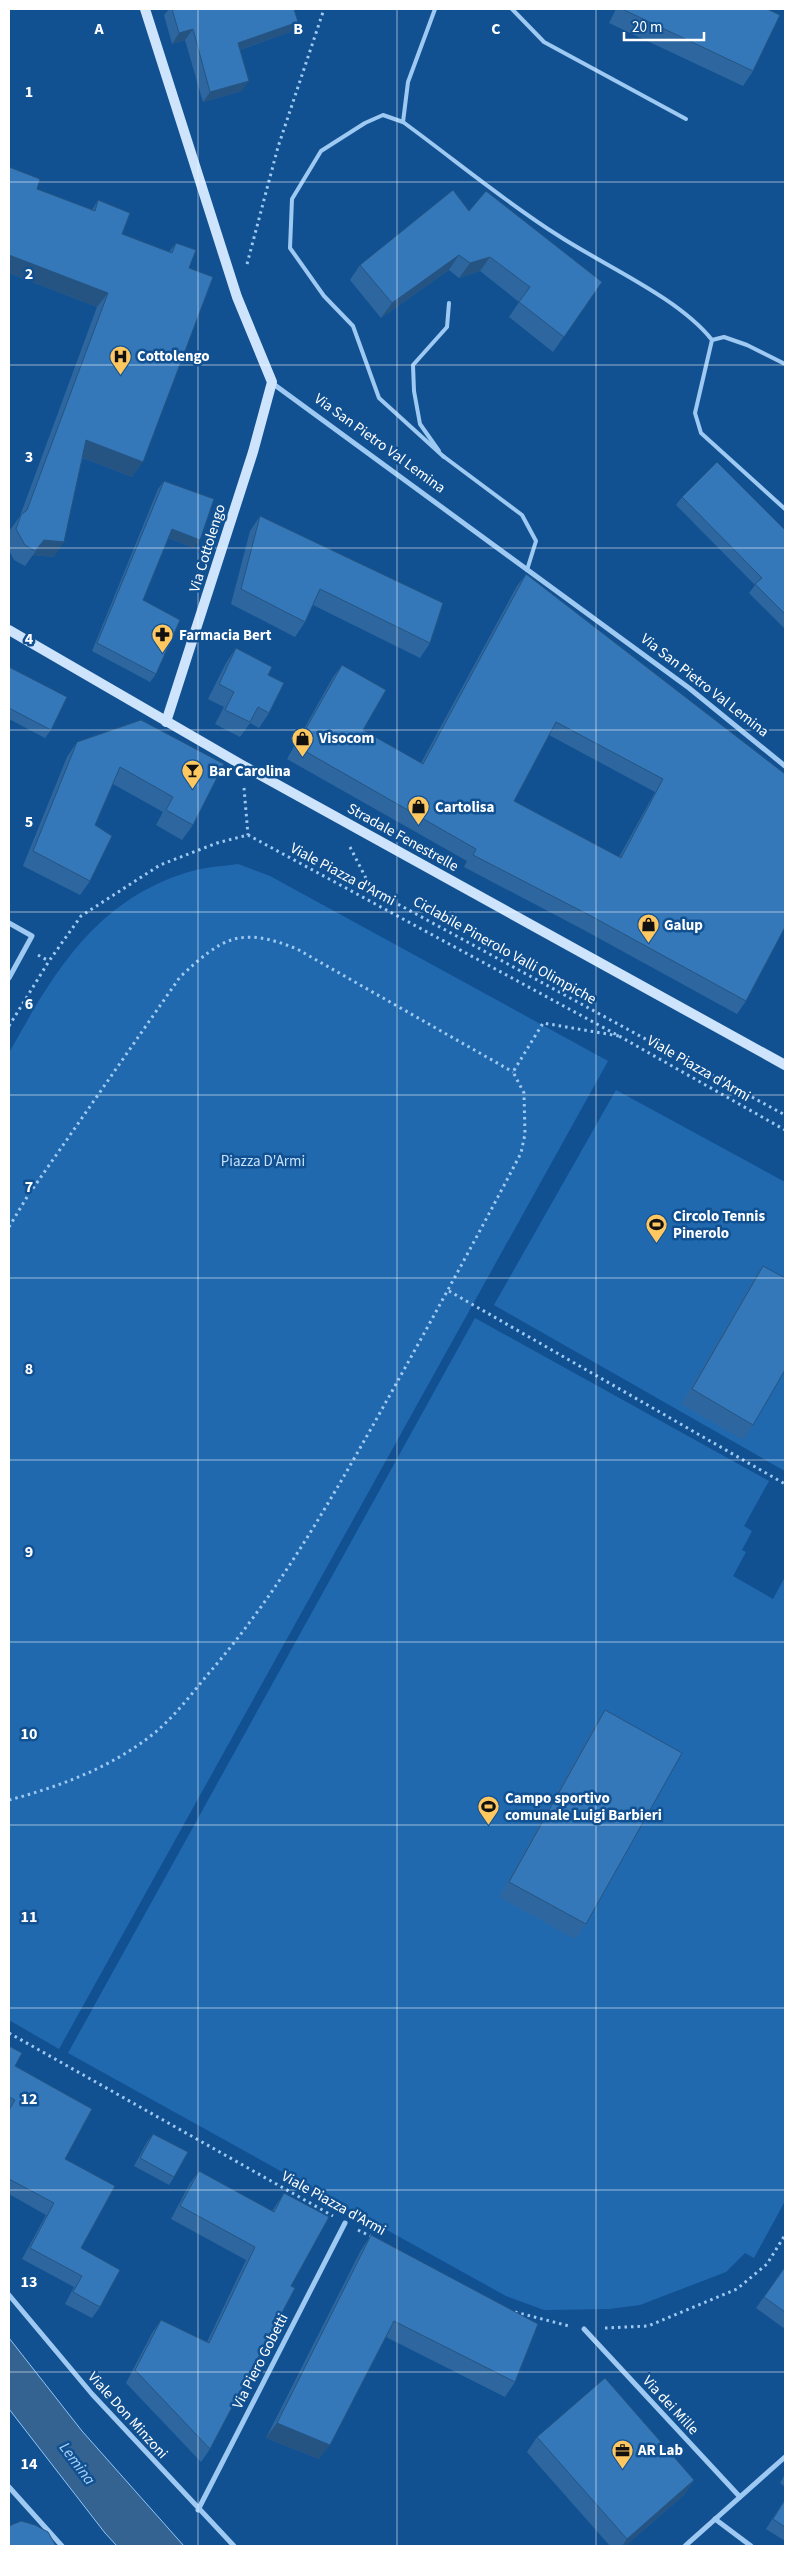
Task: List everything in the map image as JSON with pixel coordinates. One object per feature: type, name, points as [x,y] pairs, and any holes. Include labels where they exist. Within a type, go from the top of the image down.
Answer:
[{"type":"main road","points":[[144,9],[236,298],[272,382]]},
{"type":"main road","name":"Via Cottolengo","points":[[166,722],[229,528],[272,382]]},
{"type":"main road","name":"Stradale Fenestrelle","points":[[9,630],[242,765],[785,1065]]},
{"type":"street","name":"Via San Pietro Val Lemina","points":[[272,382],[688,688],[785,766]]},
{"type":"street","points":[[9,923],[32,936],[9,978]]},
{"type":"street","name":"Via Piero Gobetti","points":[[198,2510],[345,2223]]},
{"type":"street","name":"Viale Don Minzoni","points":[[9,2295],[92,2394],[198,2510],[234,2546]]},
{"type":"street","name":"Via dei Mille","points":[[584,2329],[740,2497]]},
{"type":"street","points":[[685,2546],[785,2457]]},
{"type":"street","points":[[9,2487],[62,2546]]},
{"type":"street","points":[[715,2519],[751,2546]]},
{"type":"lane","points":[[403,122],[408,82],[435,9]]},
{"type":"lane","points":[[512,9],[544,42],[686,119]]},
{"type":"lane","points":[[527,570],[536,541],[522,515],[444,457],[379,398],[353,326],[324,296],[290,248],[292,199],[321,151],[365,123],[383,115],[403,122],[558,236],[676,307],[699,324],[712,340]]},
{"type":"lane","points":[[444,457],[420,424],[414,391],[413,366],[447,327],[449,303]]},
{"type":"lane","points":[[712,340],[724,337],[785,364]]},
{"type":"lane","points":[[712,340],[695,413],[701,433],[785,509]]},
{"type":"path","points":[[236,298],[276,155],[324,9]]},
{"type":"path","points":[[9,1026],[49,961],[82,916],[160,865],[217,843],[248,835],[242,765]]},
{"type":"path","name":"Viale Piazza d'Armi","points":[[248,835],[619,1036],[785,1130]]},
{"type":"path","name":"Ciclabile Pinerolo Valli Olimpiche","points":[[348,844],[372,890],[785,1116]]},
{"type":"path","points":[[9,1228],[32,1189],[180,977],[204,955],[222,942],[244,936],[264,937],[297,949],[513,1072],[524,1093],[525,1134],[521,1153],[449,1291],[314,1528],[258,1612],[183,1703],[150,1737],[120,1757],[88,1774],[9,1800]]},
{"type":"path","points":[[513,1072],[543,1023],[619,1036]]},
{"type":"path","points":[[449,1291],[785,1484]]},
{"type":"path","name":"Viale Piazza d'Armi","points":[[9,2033],[379,2241]]},
{"type":"path","points":[[508,2311],[584,2329],[648,2326],[737,2289],[767,2264],[785,2234]]},
{"type":"green space","name":"Piazza D'Armi","points":[[238,864],[270,876],[608,1061],[59,2049],[9,2020],[9,1053],[43,994],[62,967],[104,919],[130,899],[159,883],[192,871]]},
{"type":"green space","name":"Circolo Tennis Pinerolo","points":[[616,1090],[785,1182],[785,1471],[494,1305]]},
{"type":"green space","name":"Campo sportivo comunale Luigi Barbieri","points":[[475,1318],[769,1481],[744,1526],[752,1531],[742,1550],[746,1552],[733,1576],[773,1599],[785,1577],[785,2201],[754,2258],[745,2253],[726,2272],[640,2305],[609,2309],[544,2310],[506,2296],[68,2053]]},
{"type":"water","name":"Lemina","points":[[9,2338],[82,2431],[184,2546],[117,2546],[105,2533],[9,2409]]},
{"type":"building","points":[[172,9],[294,9],[298,22],[238,43],[249,81],[210,92],[193,29],[179,33]]},
{"type":"building","points":[[622,9],[767,9],[780,15],[753,71]]},
{"type":"building","name":"Cottolengo","points":[[9,167],[40,179],[37,189],[95,211],[98,200],[130,213],[122,234],[172,253],[176,243],[196,250],[189,268],[213,277],[143,462],[86,440],[64,542],[44,540],[35,551],[25,545],[16,529],[21,515],[27,510],[108,293],[9,255]]},
{"type":"building","points":[[453,190],[469,211],[486,191],[602,282],[564,337],[519,302],[530,287],[490,257],[470,263],[459,255],[392,303],[360,265]]},
{"type":"building","points":[[717,462],[785,530],[785,614],[755,584],[762,578],[682,497]]},
{"type":"building","points":[[164,481],[214,499],[200,540],[172,529],[143,600],[180,620],[156,674],[97,643]]},
{"type":"building","points":[[260,516],[443,603],[430,643],[320,589],[305,622],[241,589]]},
{"type":"building","points":[[526,574],[785,774],[785,927],[746,1001],[591,916],[473,855],[476,849],[296,746],[342,665],[386,690],[363,730],[423,764]],"holes":[[[556,722],[663,779],[621,858],[514,801]]]},
{"type":"building","points":[[236,648],[272,667],[268,675],[284,683],[269,713],[258,707],[250,722],[225,710],[234,692],[219,684]]},
{"type":"building","points":[[9,667],[67,697],[51,730],[9,708]]},
{"type":"building","points":[[141,720],[224,764],[193,825],[166,810],[173,797],[120,767],[95,825],[112,836],[90,881],[33,851],[77,742]]},
{"type":"building","points":[[763,1266],[785,1278],[785,1370],[753,1425],[692,1389]]},
{"type":"building","points":[[605,1710],[682,1753],[586,1924],[509,1882]]},
{"type":"building","points":[[9,2046],[22,2053],[15,2066],[92,2109],[65,2159],[115,2186],[81,2248],[120,2270],[100,2307],[73,2292],[82,2276],[30,2248],[54,2203],[9,2179],[9,2110],[15,2100],[9,2097]]},
{"type":"building","points":[[153,2134],[188,2152],[174,2177],[140,2158]]},
{"type":"building","points":[[199,2171],[274,2212],[284,2193],[329,2217],[291,2286],[295,2288],[210,2449],[135,2370],[161,2320],[209,2343],[255,2247],[180,2206]]},
{"type":"building","points":[[371,2235],[538,2324],[515,2382],[394,2321],[330,2445],[277,2423]]},
{"type":"building","points":[[785,2267],[785,2312],[764,2297]]},
{"type":"building","points":[[605,2378],[694,2480],[627,2539],[537,2437]]},
{"type":"building","points":[[785,2500],[785,2527],[773,2519]]},
{"type":"building","points":[[21,2521],[35,2525],[48,2532],[56,2546],[9,2546],[9,2526]]},
{"type":"place","name":"Cottolengo","points":[[121,375]]},
{"type":"place","name":"Farmacia Bert","points":[[163,654]]},
{"type":"place","name":"Visocom","points":[[303,757]]},
{"type":"place","name":"Bar Carolina","points":[[193,790]]},
{"type":"place","name":"Cartolisa","points":[[419,826]]},
{"type":"place","name":"Galup","points":[[648,944]]},
{"type":"place","name":"Circolo Tennis Pinerolo","points":[[657,1244]]},
{"type":"place","name":"Campo sportivo comunale Luigi Barbieri","points":[[489,1826]]},
{"type":"place","name":"AR Lab","points":[[622,2469]]}]
